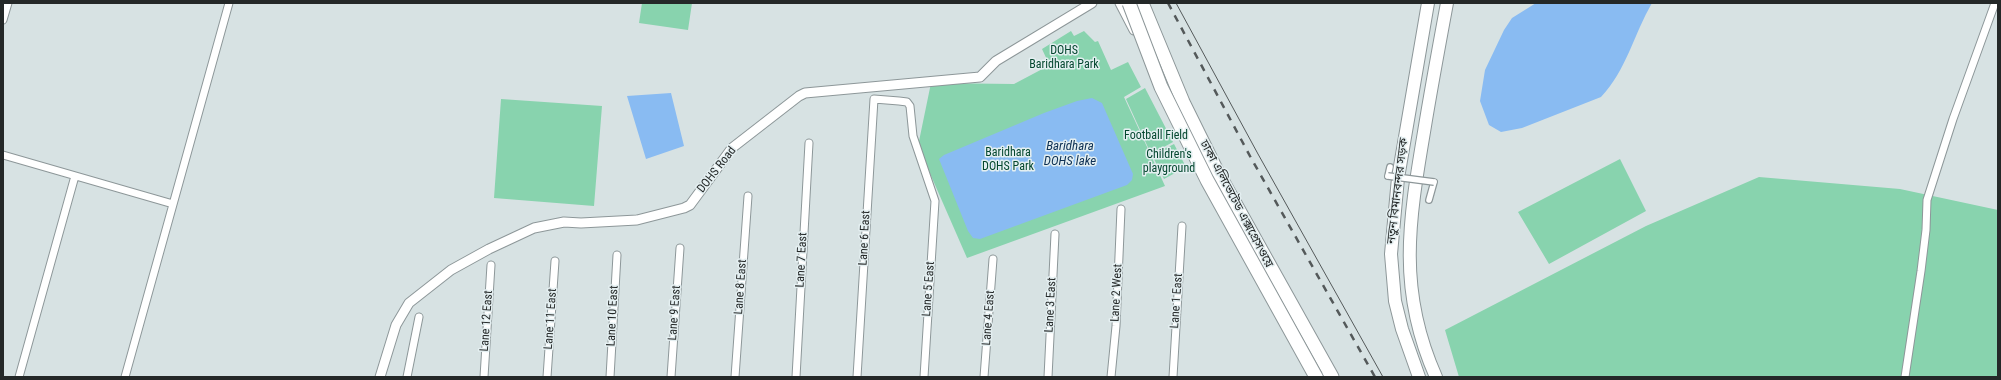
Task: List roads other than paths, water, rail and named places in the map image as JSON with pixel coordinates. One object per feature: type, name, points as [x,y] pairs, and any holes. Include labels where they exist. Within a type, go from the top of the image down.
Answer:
[{"type":"highway","name":"ঢাকা এলিভেটেড এক্সপ্রেসওয়ে","points":[[1129,3],[1162,87],[1207,180],[1316,377]]},
{"type":"highway","name":"ঢাকা এলিভেটেড এক্সপ্রেসওয়ে","points":[[1142,3],[1183,102],[1218,173],[1332,377]]},
{"type":"highway","name":"নতুন বিমানবন্দর সড়ক","points":[[1419,377],[1402,329],[1395,301],[1391,254],[1398,178],[1428,3]]},
{"type":"highway","name":"নতুন বিমানবন্দর সড়ক","points":[[1436,377],[1419,329],[1412,298],[1408,249],[1412,201],[1447,3]]},
{"type":"highway","points":[[1419,52],[1437,55]]},
{"type":"street","points":[[3,20],[8,3]]},
{"type":"street","points":[[125,377],[229,3]]},
{"type":"street","name":"DOHS Road","points":[[380,377],[396,325],[409,303],[451,270],[489,249],[534,228],[564,222],[581,223],[636,220],[684,208],[694,199],[732,148],[799,96],[805,93],[980,77],[996,60],[1092,3]]},
{"type":"street","points":[[1120,3],[1316,377]]},
{"type":"street","points":[[1905,377],[1921,271],[1926,230],[1927,200],[1953,119],[1995,3]]},
{"type":"street","name":"Lane 5 East","points":[[874,99],[907,102],[910,106],[913,136],[934,201],[924,377]]},
{"type":"street","name":"Lane 6 East","points":[[857,377],[874,99]]},
{"type":"street","name":"Lane 7 East","points":[[796,377],[809,143]]},
{"type":"street","points":[[3,155],[173,204]]},
{"type":"street","points":[[1390,167],[1388,176],[1434,182],[1429,200]]},
{"type":"street","points":[[19,377],[75,176]]},
{"type":"street","name":"Lane 8 East","points":[[735,377],[748,196]]},
{"type":"street","name":"Lane 2 West","points":[[1111,377],[1121,209]]},
{"type":"street","name":"Lane 1 East","points":[[1173,377],[1182,226]]},
{"type":"street","name":"Lane 3 East","points":[[1048,377],[1055,234]]},
{"type":"street","name":"Lane 9 East","points":[[671,377],[680,248]]},
{"type":"street","name":"Lane 10 East","points":[[610,377],[617,255]]},
{"type":"street","name":"Lane 4 East","points":[[984,377],[992,259]]},
{"type":"street","name":"Lane 11 East","points":[[547,377],[555,261]]},
{"type":"street","name":"Lane 12 East","points":[[484,377],[491,265]]},
{"type":"street","points":[[407,375],[420,317]]},
{"type":"water","points":[[1536,3],[1652,3],[1617,76],[1601,97],[1522,128],[1501,132],[1489,125],[1480,101],[1485,70],[1504,30],[1512,18]]},
{"type":"water","points":[[671,93],[684,146],[646,159],[627,96]]},
{"type":"water","name":"Baridhara DOHS lake","points":[[1092,98],[1102,103],[1133,174],[1132,180],[1127,185],[980,239],[973,238],[968,231],[939,159],[944,155],[1044,113],[1077,101]]},
{"type":"tram line","points":[[1176,3],[1258,154],[1383,377]]},
{"type":"railway","points":[[1168,3],[1251,158],[1375,377]]},
{"type":"park label","name":"DOHS Baridhara Park","points":[[1064,58]]},
{"type":"park label","name":"Football Field","points":[[1156,136]]},
{"type":"park label","name":"Baridhara DOHS Park","points":[[1008,160]]},
{"type":"park label","name":"Children's playground","points":[[1169,162]]}]
